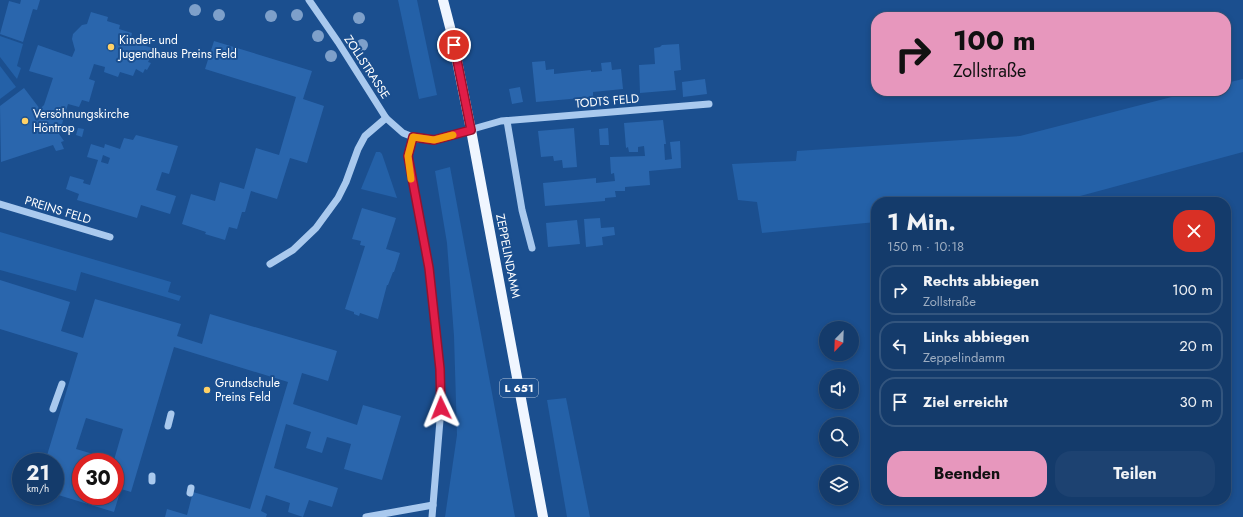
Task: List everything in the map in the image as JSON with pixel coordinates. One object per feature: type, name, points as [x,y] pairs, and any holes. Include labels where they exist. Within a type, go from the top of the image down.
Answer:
[{"type":"main road","name":"ZEPPELINDAMM","points":[[443,0],[451,31],[471,130],[543,517]]},
{"type":"street","name":"ZOLLSTRASSE","points":[[309,0],[338,42],[386,118],[403,133],[413,137],[434,140],[471,130]]},
{"type":"street","name":"TODTS FELD","points":[[471,130],[507,121],[709,104]]},
{"type":"street","points":[[270,264],[293,250],[316,228],[341,192],[353,166],[358,149],[365,136],[386,118]]},
{"type":"street","points":[[507,121],[522,210],[532,248]]},
{"type":"street","points":[[413,137],[408,156],[429,268],[440,369],[441,408],[432,517]]},
{"type":"street","name":"PREINS FELD","points":[[0,204],[110,237]]},
{"type":"street","points":[[53,409],[62,384]]},
{"type":"street","points":[[168,426],[171,414]]},
{"type":"street","points":[[366,517],[433,505]]},
{"type":"shaded area","points":[[398,0],[417,0],[437,95],[419,99]]},
{"type":"shaded area","points":[[0,36],[23,44],[17,66],[21,68],[17,79],[0,57]]},
{"type":"shaded area","points":[[0,66],[16,87],[0,99]]},
{"type":"shaded area","points":[[1243,79],[1243,152],[1076,197],[871,197],[871,222],[762,233],[757,202],[738,200],[732,164],[796,161],[797,151],[1020,136],[1176,96],[1231,96],[1231,82]]},
{"type":"shaded area","points":[[376,152],[380,152],[382,154],[397,198],[361,189]]},
{"type":"shaded area","points":[[450,167],[515,517],[445,517],[457,435],[454,336],[447,243],[435,171]]},
{"type":"shaded area","points":[[0,232],[171,282],[168,292],[181,296],[179,301],[81,272],[76,291],[0,270]]},
{"type":"shaded area","points":[[566,398],[590,517],[567,517],[547,400]]},
{"type":"building","points":[[21,0],[40,0],[37,10],[33,9],[23,42],[0,34],[9,1],[20,4]]},
{"type":"building","points":[[91,12],[108,17],[107,21],[120,25],[119,29],[132,33],[131,37],[144,41],[143,45],[155,49],[148,62],[151,63],[147,70],[145,69],[143,73],[136,69],[133,76],[120,72],[118,77],[104,72],[105,67],[94,64],[89,79],[95,81],[89,102],[82,100],[79,107],[68,104],[59,134],[64,141],[61,142],[64,149],[56,151],[53,145],[1,162],[0,106],[24,88],[40,109],[44,105],[53,78],[29,71],[38,45],[72,57],[75,50],[72,39],[73,34],[82,25],[87,24]]},
{"type":"building","points":[[214,41],[312,71],[303,99],[324,106],[307,163],[290,158],[277,199],[251,191],[245,212],[242,212],[237,229],[229,227],[225,240],[205,234],[206,232],[182,224],[191,194],[215,201],[220,182],[244,189],[256,148],[279,155],[296,97],[205,69]]},
{"type":"building","points":[[679,44],[681,70],[674,71],[676,90],[640,93],[639,65],[655,64],[654,48],[662,45]]},
{"type":"building","points":[[545,61],[546,70],[554,69],[554,74],[591,70],[591,72],[602,71],[601,63],[611,62],[612,70],[621,69],[623,89],[593,92],[593,97],[536,102],[532,62]]},
{"type":"building","points":[[705,79],[707,94],[683,97],[682,82]]},
{"type":"building","points":[[520,87],[523,102],[512,104],[509,89]]},
{"type":"building","points":[[663,120],[666,144],[664,144],[665,160],[672,159],[670,142],[680,141],[681,168],[649,171],[650,185],[625,187],[625,191],[615,191],[616,197],[605,198],[605,201],[545,206],[543,183],[596,178],[596,183],[615,181],[614,173],[611,174],[610,157],[645,156],[644,146],[638,147],[638,152],[629,152],[628,147],[626,148],[624,123]]},
{"type":"building","points":[[78,128],[84,129],[82,137],[76,135]]},
{"type":"building","points":[[574,128],[577,167],[563,168],[562,160],[554,161],[553,156],[541,157],[538,131]]},
{"type":"building","points":[[608,128],[609,145],[600,145],[599,129]]},
{"type":"building","points":[[136,135],[178,146],[169,174],[162,172],[156,190],[176,196],[170,214],[141,205],[137,218],[77,200],[79,194],[66,189],[70,176],[84,180],[83,183],[90,185],[98,160],[87,157],[91,144],[104,148],[105,144],[120,149],[124,138],[133,140]],"holes":[[[103,155],[110,158],[108,164],[101,162]]]},
{"type":"building","points":[[362,208],[396,218],[386,249],[400,253],[394,272],[387,285],[378,319],[360,313],[359,316],[354,314],[354,312],[345,309],[365,246],[360,245],[361,241],[352,239]]},
{"type":"building","points":[[600,218],[601,228],[614,227],[615,235],[602,237],[603,245],[586,247],[584,219]]},
{"type":"building","points":[[577,220],[580,244],[548,247],[546,223]]},
{"type":"building","points":[[0,280],[70,302],[61,331],[83,338],[95,299],[181,324],[177,336],[202,344],[210,314],[337,351],[328,381],[302,373],[293,404],[357,425],[363,405],[401,416],[382,480],[344,469],[351,444],[327,437],[322,453],[306,448],[311,432],[286,424],[274,468],[338,488],[332,507],[309,500],[303,517],[288,512],[290,503],[266,495],[261,511],[267,514],[266,517],[165,517],[167,509],[187,515],[193,492],[250,509],[288,382],[174,347],[131,492],[124,490],[124,453],[116,453],[123,429],[86,418],[76,449],[90,453],[72,453],[72,499],[64,497],[64,453],[48,453],[78,353],[0,329]]},
{"type":"building","points":[[91,505],[116,505],[114,512]]},
{"type":"slow traffic","points":[[411,179],[408,156],[413,137],[418,139],[434,140],[453,135]]},
{"type":"place","name":"Kinder- und Jugendhaus Preins Feld","points":[[111,47]]},
{"type":"place","name":"Versöhnungskirche Höntrop","points":[[25,121]]},
{"type":"place","name":"Grundschule Preins Feld","points":[[207,390]]},
{"type":"route","points":[[441,408],[440,369],[429,268],[408,156],[413,137],[418,139],[434,140],[471,130],[454,45]]}]
